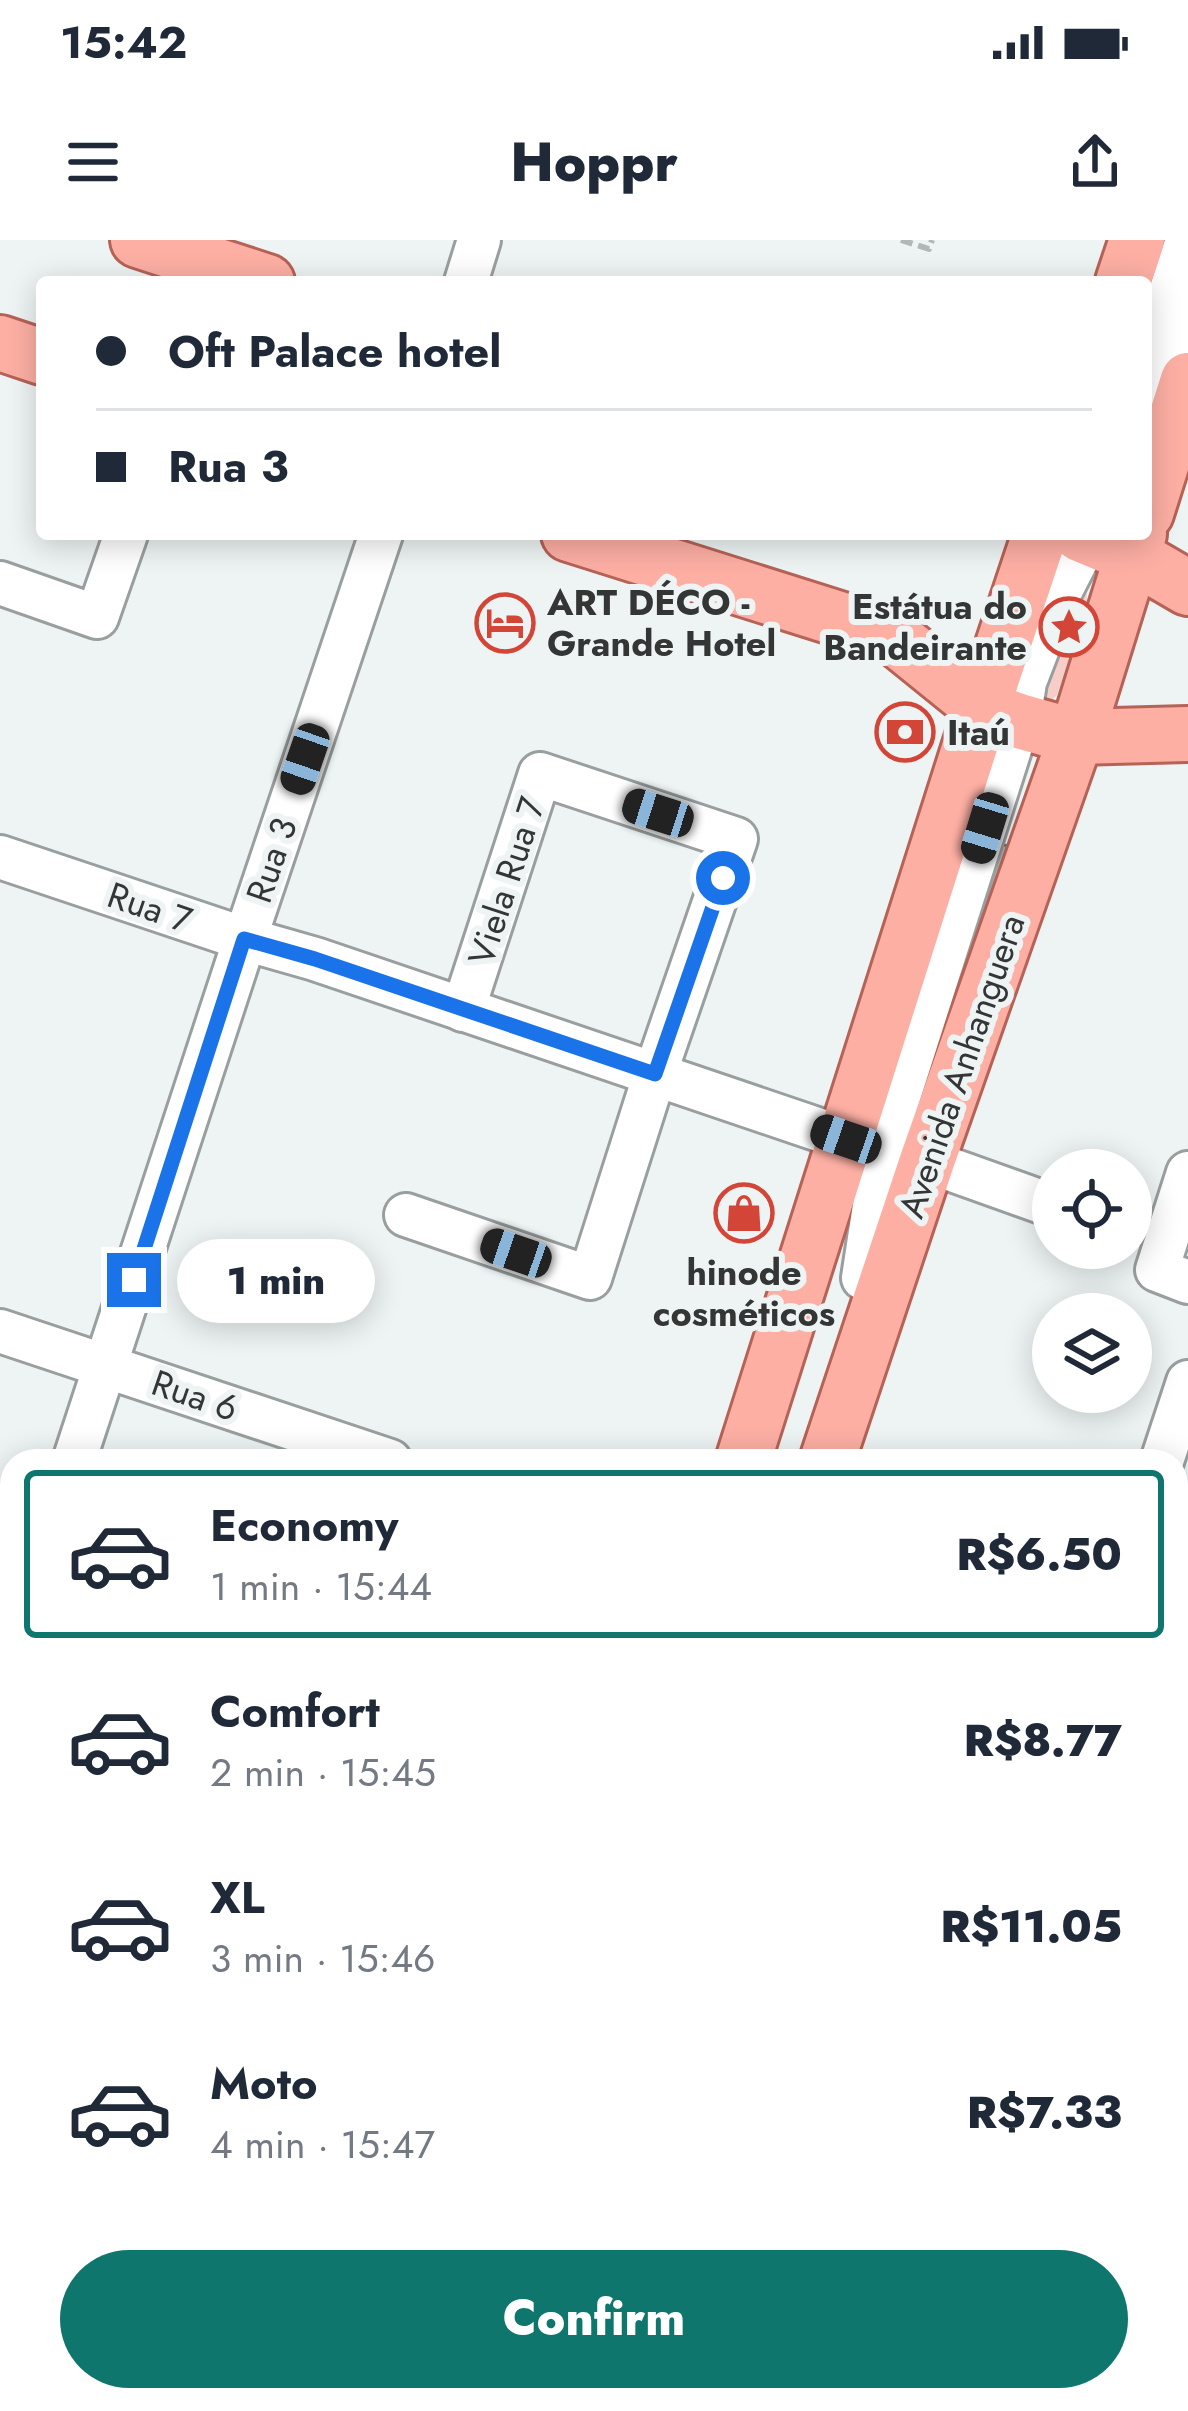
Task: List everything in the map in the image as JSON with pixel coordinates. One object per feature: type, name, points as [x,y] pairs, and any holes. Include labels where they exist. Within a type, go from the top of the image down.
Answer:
[{"type":"main road","points":[[138,240],[220,253],[257,276]]},
{"type":"main road","points":[[1125,276],[1137,240]]},
{"type":"main road","points":[[0,343],[36,355]]},
{"type":"main road","name":"Avenida Anhanguera","points":[[1152,448],[1188,380]]},
{"type":"main road","points":[[588,540],[893,636],[1032,724],[1188,734]]},
{"type":"main road","name":"Avenida Anhanguera","points":[[746,1449],[846,1139],[1032,724],[1103,540]]},
{"type":"main road","name":"Avenida Anhanguera","points":[[831,1449],[927,1161],[1032,724],[1103,540]]},
{"type":"main road","points":[[1111,540],[1188,588]]},
{"type":"street","points":[[468,276],[479,240]]},
{"type":"street","points":[[1152,347],[1187,240]]},
{"type":"street","points":[[1152,428],[1188,320]]},
{"type":"street","points":[[0,584],[97,616],[123,540]]},
{"type":"street","name":"Rua 3","points":[[78,1449],[379,540]]},
{"type":"street","points":[[804,1449],[863,1278],[884,1147],[1032,724]]},
{"type":"street","name":"Viela Rua 7","points":[[464,1010],[540,774],[736,839],[655,1074]]},
{"type":"street","name":"Rua 7","points":[[0,857],[846,1139]]},
{"type":"street","points":[[406,1215],[590,1278],[655,1074]]},
{"type":"street","points":[[927,1161],[1032,1198]]},
{"type":"street","points":[[1152,1233],[1188,1172]]},
{"type":"street","points":[[1152,1253],[1157,1270],[1188,1282]]},
{"type":"street","name":"Rua 6","points":[[0,1331],[355,1449]]},
{"type":"street","points":[[1166,1449],[1188,1382]]},
{"type":"path","points":[[901,240],[929,249],[932,240]]},
{"type":"shaded area","points":[[1086,560],[1087,613],[1057,695],[1034,717]]},
{"type":"building","points":[[992,841],[1011,847],[925,1102],[906,1095]]},
{"type":"place","name":"ART DÉCO - Grande Hotel","points":[[505,623]]},
{"type":"place","name":"Estátua do Bandeirante","points":[[1069,627]]},
{"type":"place","name":"Itaú","points":[[905,732]]},
{"type":"place","name":"hinode cosméticos","points":[[744,1213]]},
{"type":"route","points":[[134,1280],[244,939],[655,1074],[723,878]]}]
